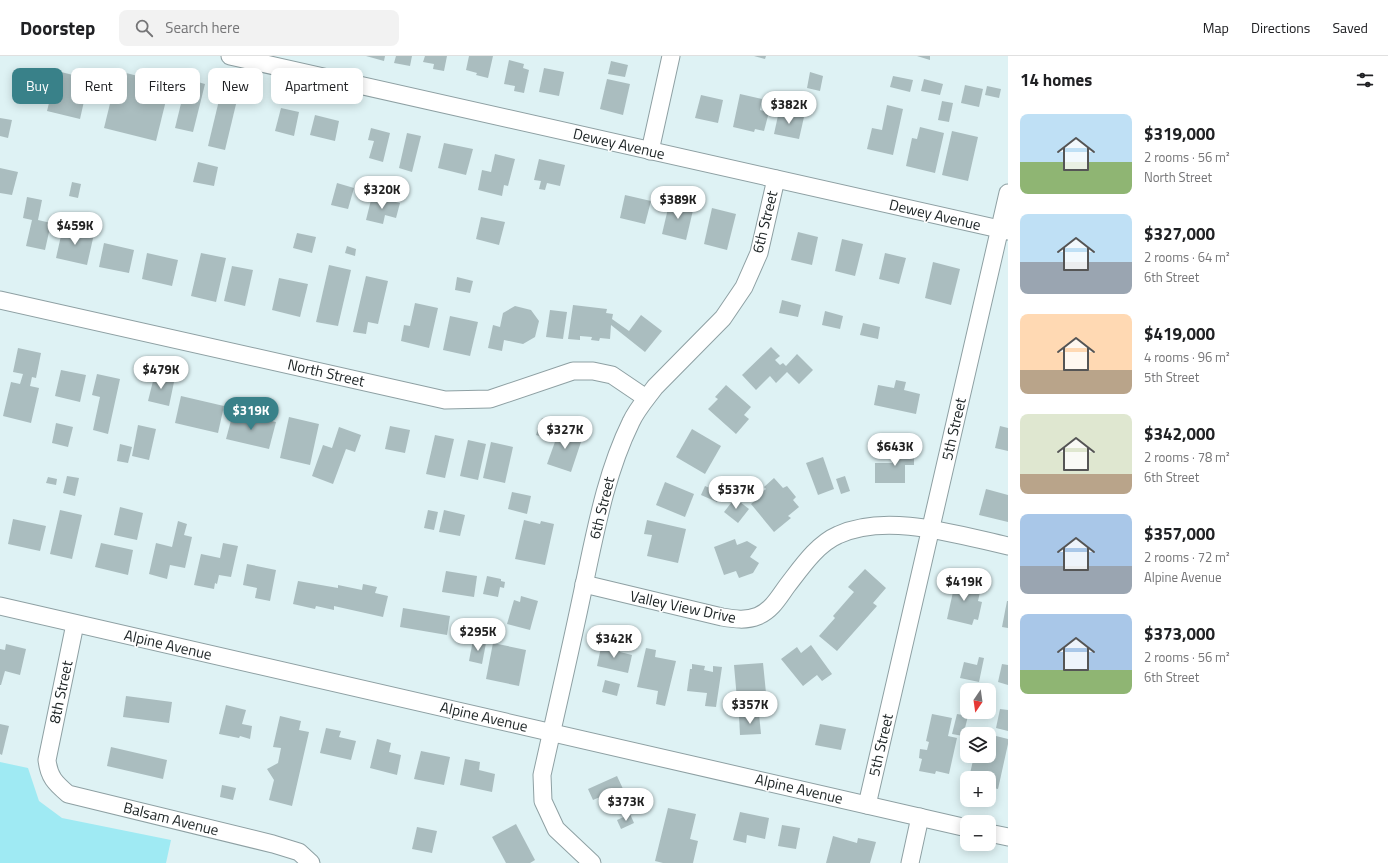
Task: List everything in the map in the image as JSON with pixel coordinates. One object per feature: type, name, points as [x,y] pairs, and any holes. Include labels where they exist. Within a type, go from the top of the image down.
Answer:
[{"type":"street","name":"Dewey Avenue","points":[[230,56],[1004,230]]},
{"type":"street","points":[[650,151],[671,56]]},
{"type":"street","name":"6th Street","points":[[592,863],[556,829],[543,801],[542,775],[597,523],[611,471],[631,420],[655,387],[723,318],[744,287],[759,253],[776,179]]},
{"type":"street","name":"5th Street","points":[[867,805],[931,528],[1004,230],[1008,193]]},
{"type":"street","name":"North Street","points":[[0,300],[446,400],[490,399],[573,371],[594,371],[612,375],[646,398]]},
{"type":"street","name":"Valley View Drive","points":[[584,584],[722,617],[741,620],[758,616],[772,606],[816,550],[837,535],[865,526],[931,528],[1008,546]]},
{"type":"street","name":"Alpine Avenue","points":[[0,606],[960,826]]},
{"type":"street","name":"8th Street","points":[[47,760],[75,624]]},
{"type":"street","name":"Balsam Avenue","points":[[47,760],[48,770],[56,784],[68,794],[273,844],[299,852],[311,863]]},
{"type":"street","points":[[910,863],[920,817]]},
{"type":"street","points":[[996,834],[1008,837]]},
{"type":"shaded area","points":[[0,762],[28,768],[39,801],[62,818],[171,840],[166,863],[0,863]]},
{"type":"building","points":[[366,56],[385,56],[384,61]]},
{"type":"building","points":[[396,56],[412,56],[410,66],[394,63]]},
{"type":"building","points":[[425,56],[447,56],[444,71],[433,69],[434,64],[423,62]]},
{"type":"building","points":[[469,56],[493,56],[488,78],[476,75],[477,73],[466,70]]},
{"type":"building","points":[[754,56],[766,56],[765,59]]},
{"type":"building","points":[[917,56],[930,56],[930,60]]},
{"type":"building","points":[[509,60],[524,64],[523,68],[529,70],[524,93],[514,91],[515,86],[504,84]]},
{"type":"building","points":[[611,61],[628,65],[625,77],[608,74]]},
{"type":"building","points":[[544,68],[564,72],[559,96],[539,92]]},
{"type":"building","points":[[63,72],[71,74],[71,104],[83,104],[80,119],[47,111],[49,104],[63,104]]},
{"type":"building","points":[[810,72],[823,76],[820,91],[807,88]]},
{"type":"building","points":[[127,73],[135,75],[135,104],[165,104],[156,141],[104,128],[110,104],[127,104]]},
{"type":"building","points":[[893,76],[913,80],[910,92],[890,87]]},
{"type":"building","points":[[607,79],[630,84],[623,115],[600,109]]},
{"type":"building","points":[[924,79],[943,84],[940,95],[921,91]]},
{"type":"building","points":[[200,83],[205,84],[200,104]]},
{"type":"building","points":[[965,85],[983,89],[979,107],[961,103]]},
{"type":"building","points":[[987,86],[1001,89],[999,98],[985,95]]},
{"type":"building","points":[[740,94],[762,99],[760,110],[769,112],[764,131],[755,129],[754,132],[733,127]]},
{"type":"building","points":[[701,95],[723,100],[718,123],[695,118]]},
{"type":"building","points":[[942,101],[953,103],[949,122],[938,120]]},
{"type":"building","points":[[181,104],[200,104],[193,132],[175,128]]},
{"type":"building","points":[[218,104],[236,104],[225,150],[208,146]]},
{"type":"building","points":[[887,105],[903,109],[893,155],[867,149],[872,128],[882,130]]},
{"type":"building","points":[[281,108],[299,112],[294,136],[275,131]]},
{"type":"building","points":[[779,111],[804,117],[799,139],[774,134]]},
{"type":"building","points":[[315,115],[339,121],[335,141],[310,135]]},
{"type":"building","points":[[0,118],[12,120],[8,138],[0,136]]},
{"type":"building","points":[[920,127],[944,133],[935,173],[906,166],[912,138],[917,139]]},
{"type":"building","points":[[371,128],[390,133],[383,162],[369,158],[374,141],[368,140]]},
{"type":"building","points":[[952,131],[978,137],[968,181],[942,175]]},
{"type":"building","points":[[407,133],[421,136],[412,172],[399,168]]},
{"type":"building","points":[[444,143],[473,149],[466,175],[438,168]]},
{"type":"building","points":[[495,154],[515,159],[508,186],[504,185],[502,196],[478,190],[482,170],[491,172]]},
{"type":"building","points":[[539,159],[565,165],[560,186],[547,183],[545,190],[539,189],[541,181],[534,180]]},
{"type":"building","points":[[198,162],[218,167],[214,186],[193,182]]},
{"type":"building","points":[[0,168],[18,172],[12,195],[0,193]]},
{"type":"building","points":[[72,182],[81,184],[78,198],[69,196]]},
{"type":"building","points":[[337,183],[354,188],[348,209],[331,205]]},
{"type":"building","points":[[625,195],[651,201],[645,224],[620,218]]},
{"type":"building","points":[[372,196],[400,203],[396,218],[385,215],[383,224],[366,220]]},
{"type":"building","points":[[27,197],[42,200],[38,220],[51,223],[45,250],[26,246],[32,220],[23,218]]},
{"type":"building","points":[[670,200],[694,206],[686,240],[662,234]]},
{"type":"building","points":[[712,208],[736,214],[727,250],[704,244]]},
{"type":"building","points":[[481,217],[505,222],[499,245],[476,239]]},
{"type":"building","points":[[63,227],[94,234],[87,265],[56,258]]},
{"type":"building","points":[[798,232],[818,237],[812,265],[791,260]]},
{"type":"building","points":[[297,233],[316,237],[312,253],[293,248]]},
{"type":"building","points":[[842,239],[863,244],[855,276],[835,271]]},
{"type":"building","points":[[104,243],[134,250],[129,273],[99,267]]},
{"type":"building","points":[[347,246],[356,249],[355,256],[345,253]]},
{"type":"building","points":[[147,253],[178,260],[172,286],[142,279]]},
{"type":"building","points":[[201,253],[226,258],[216,302],[191,296]]},
{"type":"building","points":[[885,253],[906,258],[899,284],[879,279]]},
{"type":"building","points":[[933,262],[960,269],[951,305],[925,298]]},
{"type":"building","points":[[329,265],[351,270],[338,326],[316,322]]},
{"type":"building","points":[[232,266],[253,270],[245,306],[224,301]]},
{"type":"building","points":[[366,276],[388,281],[378,324],[368,322],[366,334],[353,332]]},
{"type":"building","points":[[457,277],[473,281],[470,293],[455,290]]},
{"type":"building","points":[[279,278],[308,284],[300,317],[272,310]]},
{"type":"building","points":[[782,300],[801,305],[798,317],[779,313]]},
{"type":"building","points":[[415,303],[438,308],[429,348],[401,341],[404,325],[410,326]]},
{"type":"building","points":[[573,305],[607,309],[606,313],[613,314],[612,319],[629,331],[641,315],[662,331],[645,352],[611,325],[610,339],[600,338],[599,341],[591,340],[592,337],[580,336],[580,340],[568,339]]},
{"type":"building","points":[[515,306],[531,310],[539,321],[535,337],[523,344],[504,340],[502,351],[488,348],[493,325],[500,327],[503,313]]},
{"type":"building","points":[[550,310],[567,312],[563,339],[546,337]]},
{"type":"building","points":[[825,311],[843,316],[840,329],[822,325]]},
{"type":"building","points":[[450,316],[478,322],[470,356],[443,350]]},
{"type":"building","points":[[863,323],[880,327],[878,339],[860,335]]},
{"type":"building","points":[[771,347],[780,356],[775,360],[780,365],[783,363],[786,366],[797,354],[813,370],[799,384],[787,372],[776,383],[770,376],[756,390],[742,375]]},
{"type":"building","points":[[18,348],[41,353],[36,378],[32,377],[30,386],[39,388],[31,423],[3,416],[11,382],[20,384],[23,374],[13,372]]},
{"type":"building","points":[[61,370],[86,375],[80,402],[55,396]]},
{"type":"building","points":[[158,373],[167,375],[166,380],[174,382],[169,406],[148,401],[154,377],[157,378]]},
{"type":"building","points":[[97,374],[120,379],[108,434],[93,430],[100,397],[92,395]]},
{"type":"building","points":[[896,380],[906,382],[904,390],[920,394],[916,414],[874,405],[878,385],[894,388]]},
{"type":"building","points":[[726,385],[751,407],[744,415],[749,419],[736,434],[708,409],[718,399],[715,397]]},
{"type":"building","points":[[181,396],[224,406],[218,433],[175,423]]},
{"type":"building","points":[[233,413],[276,422],[269,449],[226,439]]},
{"type":"building","points":[[289,417],[319,424],[310,465],[280,458]]},
{"type":"building","points":[[542,418],[555,422],[549,439],[536,435]]},
{"type":"building","points":[[56,423],[73,427],[68,447],[52,443]]},
{"type":"building","points":[[138,425],[156,429],[149,460],[132,456]]},
{"type":"building","points":[[390,426],[410,430],[405,453],[385,449]]},
{"type":"building","points":[[1000,426],[1008,428],[1008,451],[995,448]]},
{"type":"building","points":[[339,427],[361,435],[355,452],[346,449],[333,484],[312,476],[323,445],[332,448]]},
{"type":"building","points":[[560,428],[583,436],[571,472],[547,464]]},
{"type":"building","points":[[692,429],[721,446],[705,474],[676,457]]},
{"type":"building","points":[[435,435],[454,439],[445,478],[426,474]]},
{"type":"building","points":[[468,440],[486,444],[478,480],[460,476]]},
{"type":"building","points":[[491,442],[513,447],[505,483],[483,478]]},
{"type":"building","points":[[120,444],[132,447],[128,463],[117,461]]},
{"type":"building","points":[[914,449],[914,465],[905,465],[905,483],[875,483],[875,463],[892,463],[892,450]]},
{"type":"building","points":[[823,457],[834,489],[818,495],[806,463]]},
{"type":"building","points":[[67,476],[79,478],[75,496],[63,493]]},
{"type":"building","points":[[845,476],[850,491],[841,494],[836,479]]},
{"type":"building","points":[[48,477],[57,479],[56,485],[46,483]]},
{"type":"building","points":[[774,478],[783,488],[787,486],[796,497],[793,500],[799,507],[788,516],[791,518],[774,532],[751,504],[758,498],[757,496],[766,489],[764,487]]},
{"type":"building","points":[[665,482],[694,494],[685,517],[656,505]]},
{"type":"building","points":[[705,486],[721,493],[717,502],[701,495]]},
{"type":"building","points":[[986,489],[1008,495],[1008,522],[979,515]]},
{"type":"building","points":[[512,492],[531,496],[527,514],[508,509]]},
{"type":"building","points":[[735,498],[749,509],[738,523],[724,512]]},
{"type":"building","points":[[120,507],[143,513],[137,540],[114,535]]},
{"type":"building","points":[[60,510],[82,515],[72,559],[50,554]]},
{"type":"building","points":[[428,510],[438,512],[434,530],[424,528]]},
{"type":"building","points":[[444,510],[465,515],[460,536],[439,532]]},
{"type":"building","points":[[13,519],[46,526],[40,551],[8,544]]},
{"type":"building","points":[[524,520],[540,524],[541,521],[554,524],[545,565],[515,559]]},
{"type":"building","points":[[647,520],[686,529],[678,563],[647,556],[652,535],[644,534]]},
{"type":"building","points":[[178,521],[187,524],[184,535],[192,537],[185,568],[170,565],[167,579],[149,574],[156,543],[172,547]]},
{"type":"building","points":[[735,539],[737,545],[747,541],[757,547],[750,557],[759,563],[753,573],[739,578],[736,571],[724,575],[714,547]]},
{"type":"building","points":[[101,543],[133,550],[128,575],[95,567]]},
{"type":"building","points":[[223,543],[238,546],[231,577],[219,575],[214,589],[194,585],[201,554],[220,558]]},
{"type":"building","points":[[247,564],[276,570],[270,601],[255,598],[257,588],[243,585]]},
{"type":"building","points":[[865,569],[886,588],[873,603],[877,606],[837,651],[819,636],[835,618],[833,616],[854,592],[848,587]]},
{"type":"building","points":[[446,571],[477,576],[474,597],[442,592]]},
{"type":"building","points":[[957,574],[972,577],[969,590],[980,592],[978,601],[982,602],[978,620],[974,619],[972,625],[947,619]]},
{"type":"building","points":[[487,576],[501,579],[501,581],[505,582],[504,588],[500,587],[498,597],[483,594]]},
{"type":"building","points":[[298,581],[338,588],[338,585],[362,590],[363,584],[377,587],[375,593],[388,596],[383,617],[334,606],[334,610],[316,606],[315,609],[293,604]]},
{"type":"building","points":[[521,596],[538,601],[530,630],[507,624],[514,600],[520,602]]},
{"type":"building","points":[[1008,601],[1008,628],[1002,627]]},
{"type":"building","points":[[403,608],[450,616],[447,635],[400,627]]},
{"type":"building","points":[[480,619],[490,621],[488,631],[478,629]]},
{"type":"building","points":[[473,640],[486,643],[482,664],[469,661]]},
{"type":"building","points":[[493,643],[526,650],[519,686],[486,679]]},
{"type":"building","points":[[602,643],[621,647],[620,652],[632,655],[628,673],[597,666]]},
{"type":"building","points":[[6,644],[26,649],[20,675],[5,671],[0,685],[0,649],[5,650]]},
{"type":"building","points":[[811,645],[832,674],[822,681],[817,675],[803,686],[781,659],[797,647],[801,653]]},
{"type":"building","points":[[646,648],[656,650],[655,657],[676,661],[665,706],[656,704],[658,691],[637,687]]},
{"type":"building","points":[[979,657],[984,658],[979,682],[960,678],[964,662],[977,665]]},
{"type":"building","points":[[763,663],[766,693],[750,694],[751,709],[738,711],[734,665]]},
{"type":"building","points":[[692,664],[705,666],[704,670],[713,672],[713,666],[722,667],[716,707],[705,706],[707,693],[687,691]]},
{"type":"building","points":[[1002,664],[1008,665],[1008,685],[998,682]]},
{"type":"building","points":[[605,680],[620,684],[617,696],[602,692]]},
{"type":"building","points":[[126,696],[172,702],[169,723],[123,717]]},
{"type":"building","points":[[226,705],[246,710],[242,724],[252,726],[250,739],[240,736],[239,738],[219,734]]},
{"type":"building","points":[[1000,709],[1008,710],[1008,731],[996,728]]},
{"type":"building","points":[[759,714],[761,734],[740,735],[739,716]]},
{"type":"building","points":[[932,714],[952,718],[948,736],[957,738],[949,774],[936,771],[935,774],[919,771],[922,759],[919,758],[920,749],[927,750],[929,742],[926,741]]},
{"type":"building","points":[[957,714],[960,715],[960,719],[967,719],[965,727],[960,727],[960,735],[952,734]]},
{"type":"building","points":[[280,716],[301,721],[299,730],[309,732],[292,806],[269,800],[274,780],[267,769],[278,763],[281,748],[273,747]]},
{"type":"building","points":[[0,724],[9,726],[2,755],[0,754]]},
{"type":"building","points":[[820,724],[846,729],[841,750],[815,745]]},
{"type":"building","points":[[326,728],[341,731],[339,737],[356,741],[351,760],[320,753]]},
{"type":"building","points":[[996,736],[1008,739],[998,789],[996,789],[996,771],[971,771],[972,763],[996,763]]},
{"type":"building","points":[[377,739],[391,743],[389,752],[401,755],[397,775],[370,768]]},
{"type":"building","points":[[111,747],[167,760],[163,779],[107,766]]},
{"type":"building","points":[[421,751],[450,757],[444,785],[414,779]]},
{"type":"building","points":[[465,759],[480,762],[479,770],[495,774],[492,792],[460,785]]},
{"type":"building","points":[[617,776],[630,804],[611,812],[605,800],[602,801],[600,797],[593,800],[588,789]]},
{"type":"building","points":[[222,785],[236,788],[233,800],[220,797]]},
{"type":"building","points":[[668,808],[696,814],[690,839],[698,841],[693,863],[663,863],[655,861]]},
{"type":"building","points":[[740,812],[769,818],[765,839],[747,835],[746,843],[733,840]]},
{"type":"building","points":[[630,814],[634,823],[621,829],[617,820]]},
{"type":"building","points":[[516,824],[535,860],[530,863],[506,863],[492,837]]},
{"type":"building","points":[[782,825],[800,828],[796,849],[778,846]]},
{"type":"building","points":[[417,827],[437,831],[432,853],[412,849]]},
{"type":"building","points":[[833,836],[857,843],[858,838],[876,842],[870,863],[826,863]]}]
